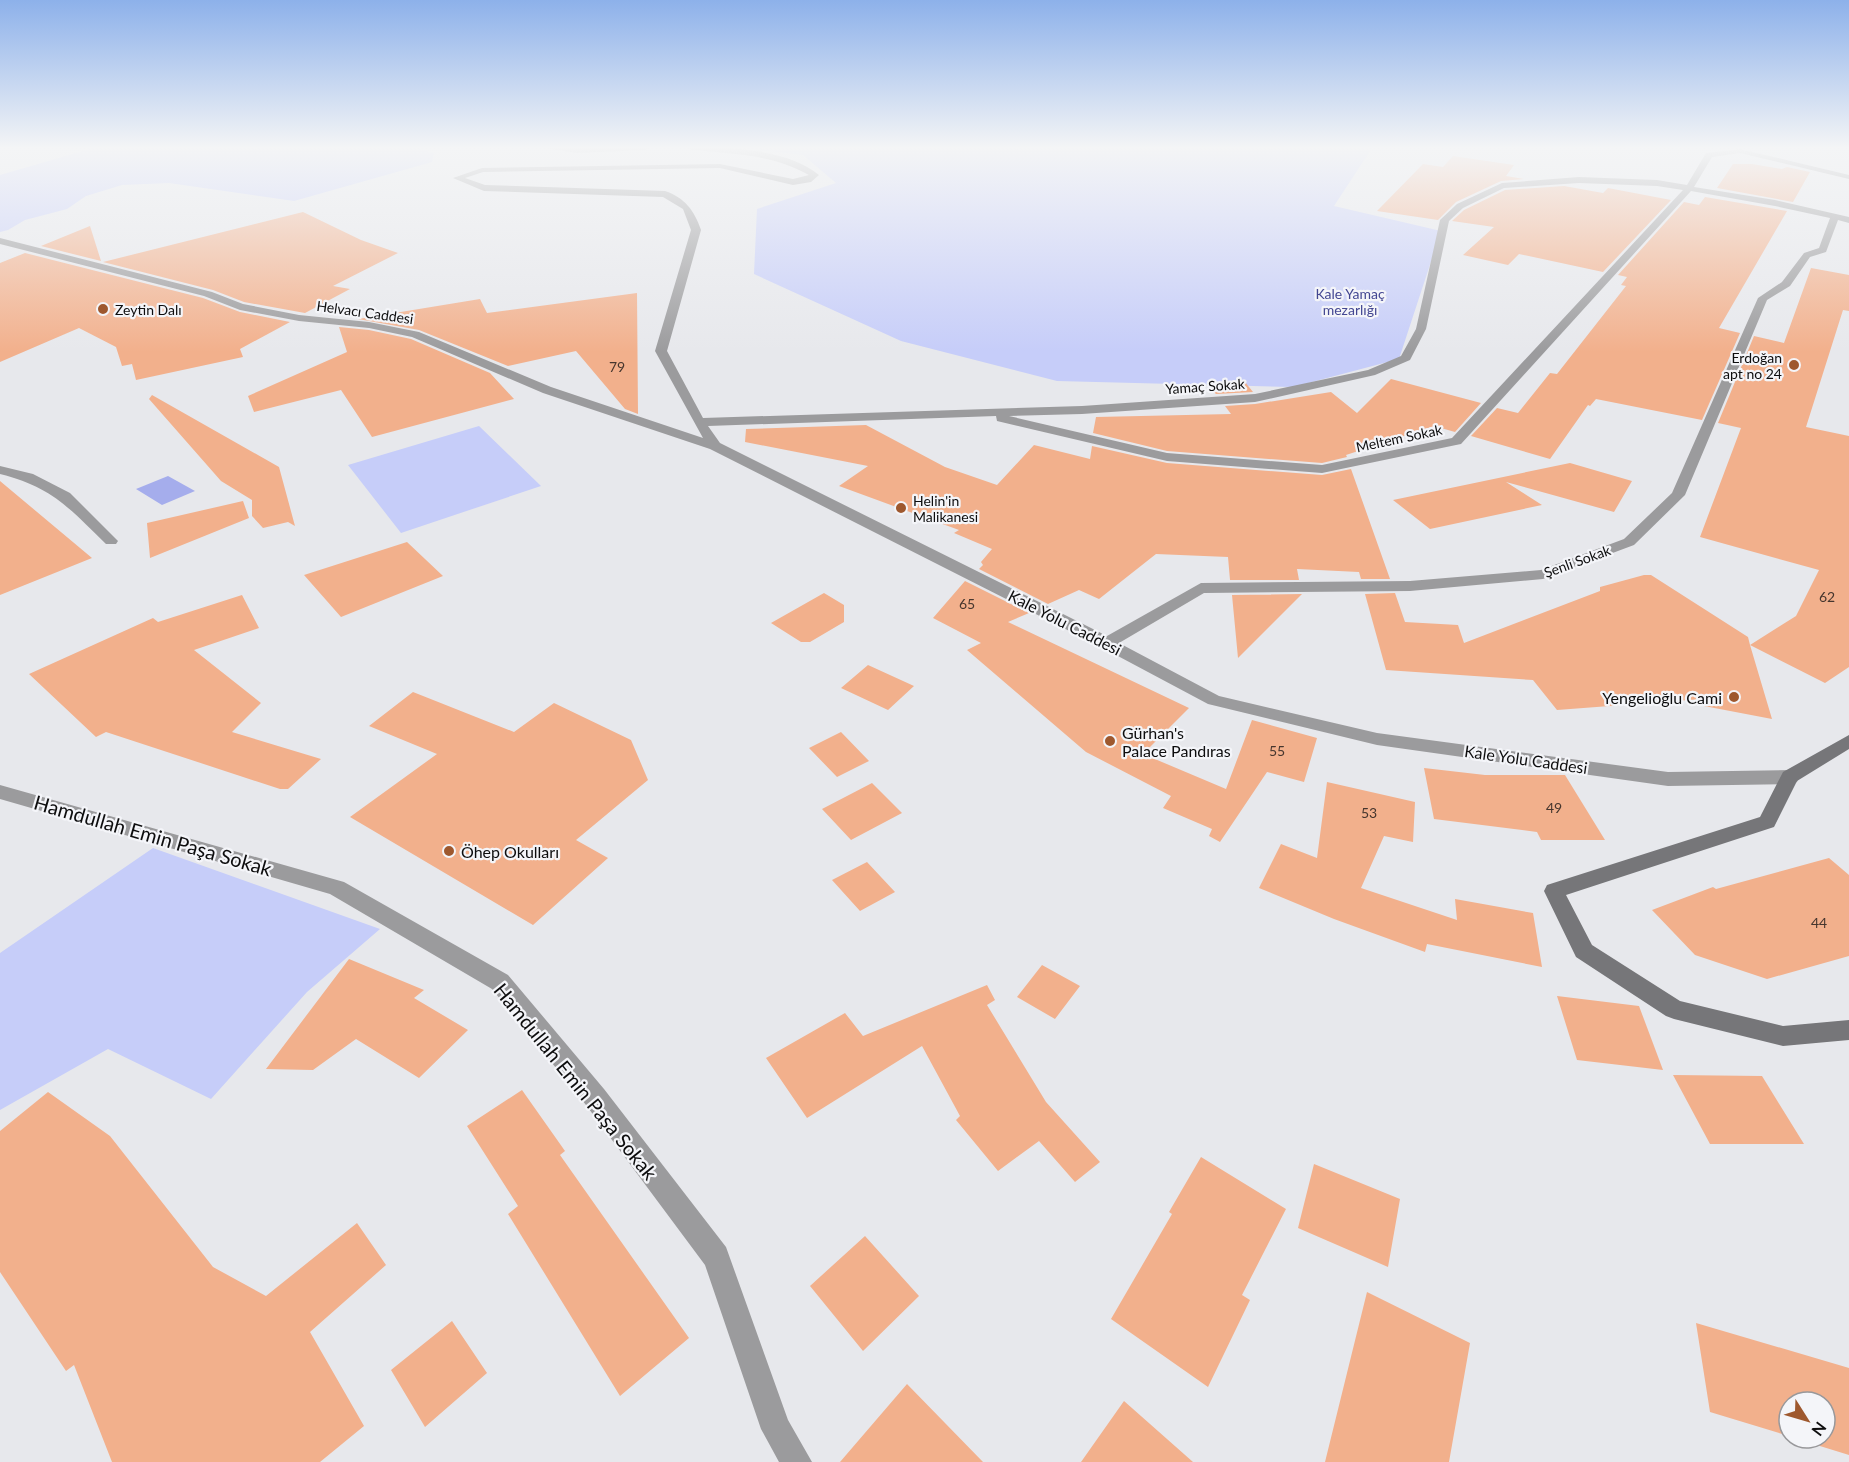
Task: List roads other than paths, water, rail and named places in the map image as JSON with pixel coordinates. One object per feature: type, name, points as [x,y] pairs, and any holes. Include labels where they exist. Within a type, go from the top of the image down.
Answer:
[{"type":"street","name":"Kale Yolu Caddesi","points":[[692,216],[696,230],[661,351],[699,422],[715,446],[1107,643],[1214,700],[1377,739],[1668,779],[1790,777]]},
{"type":"street","name":"Yamaç Sokak","points":[[699,422],[1082,410],[1255,398],[1371,373],[1406,358],[1421,329],[1445,220],[1449,216]]},
{"type":"street","name":"Meltem Sokak","points":[[976,412],[1167,457],[1322,469],[1456,441],[1663,216]]},
{"type":"street","name":"Şenli Sokak","points":[[1107,643],[1201,588],[1410,586],[1543,574],[1629,542],[1678,495],[1763,298],[1786,284],[1807,255],[1823,250],[1842,218]]},
{"type":"street","name":"Helvacı Caddesi","points":[[0,241],[208,294],[240,307],[298,318],[369,325],[415,334],[547,390],[715,446]]},
{"type":"street","points":[[0,470],[28,477],[65,496],[111,542]]},
{"type":"street","points":[[1849,741],[1790,777],[1767,822],[1554,891],[1584,951],[1674,1009],[1783,1036],[1849,1030]]},
{"type":"street","name":"Hamdullah Emin Paşa Sokak","points":[[0,792],[337,888],[500,982],[595,1097],[716,1257],[776,1429],[797,1462]]},
{"type":"place","name":"Zeytin Dalı","points":[[103,309]]},
{"type":"place","name":"Erdoğan apt no 24","points":[[1794,365]]},
{"type":"place","name":"Helin'in Malikanesi","points":[[901,508]]},
{"type":"place","name":"Yengelioğlu Cami","points":[[1734,697]]},
{"type":"place","name":"Gürhan's Palace Pandıras","points":[[1110,741]]},
{"type":"place","name":"Öhep Okulları","points":[[449,851]]},
{"type":"park label","name":"Kale Yamaç mezarlığı","points":[[1350,302]]}]
